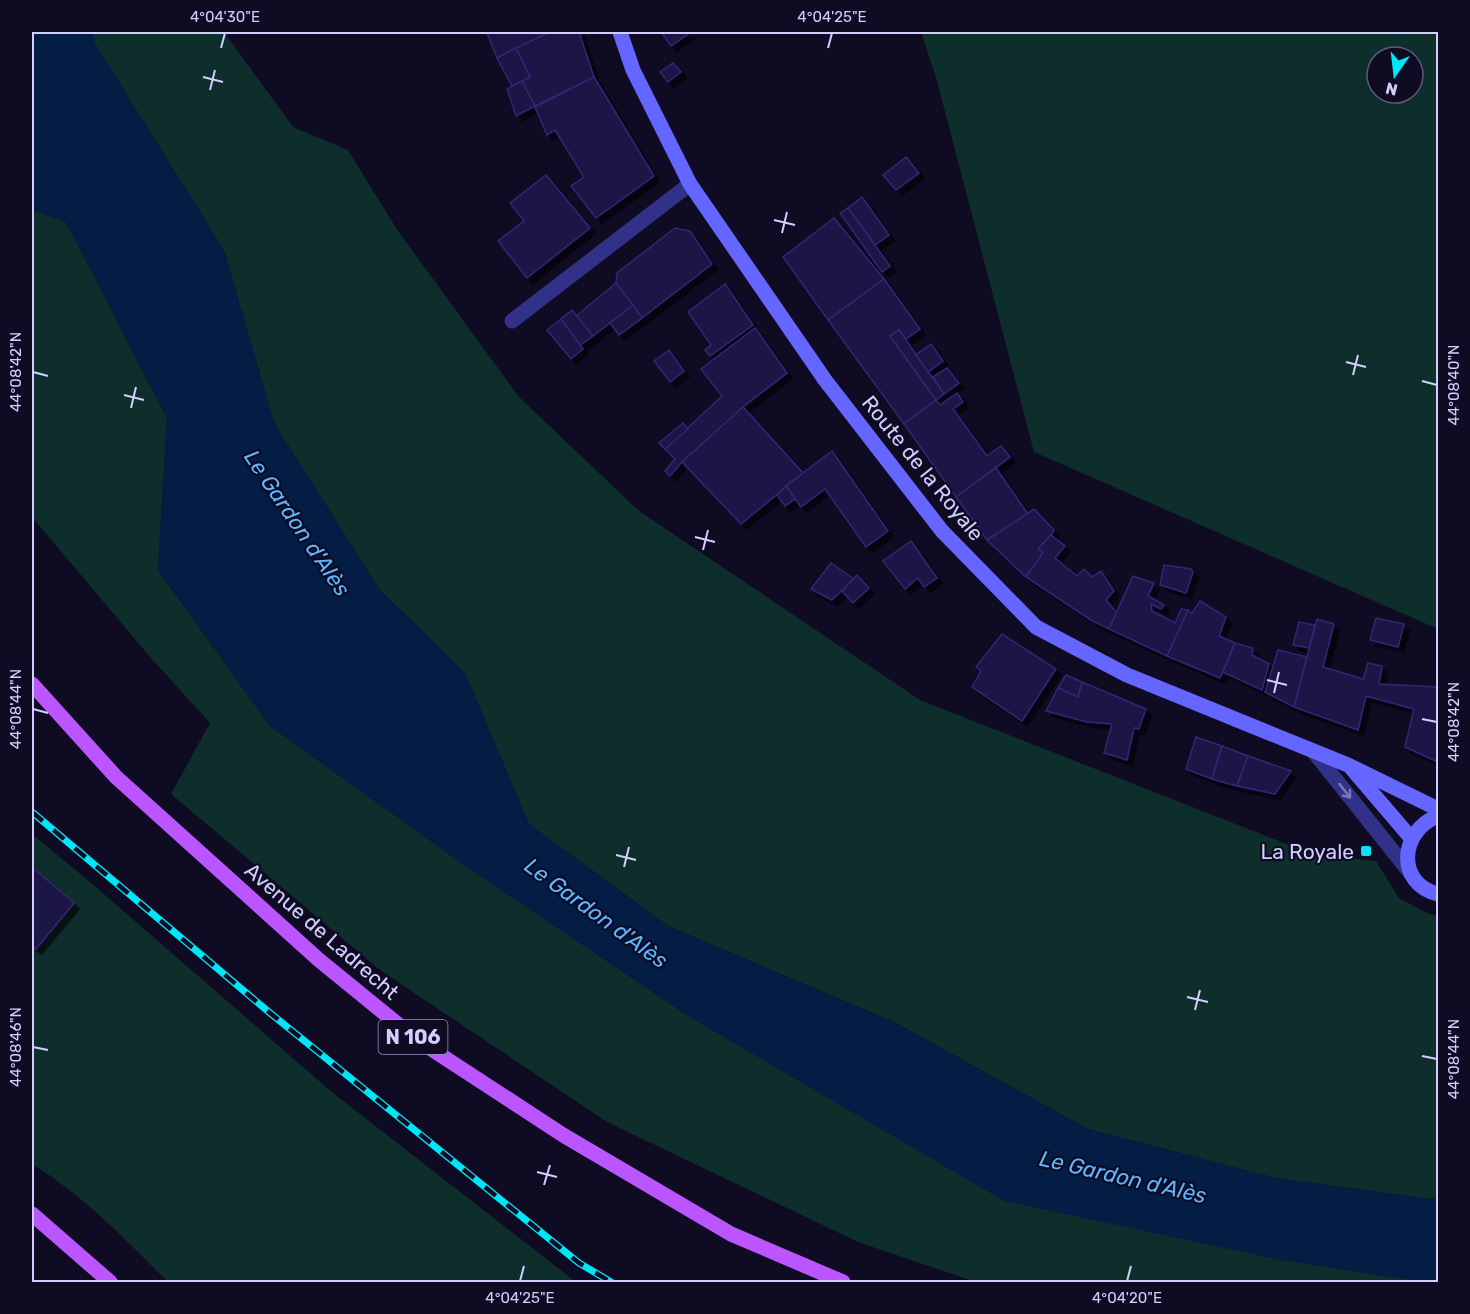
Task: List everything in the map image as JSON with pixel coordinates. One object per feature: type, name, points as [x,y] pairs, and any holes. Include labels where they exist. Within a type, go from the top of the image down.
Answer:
[{"type":"main road","name":"Route de la Royale","points":[[620,32],[633,70],[690,184],[825,380],[942,531],[1036,627],[1126,675],[1348,765],[1438,809]]},
{"type":"main road","name":"Avenue de Ladrecht","points":[[32,684],[116,777],[319,960],[416,1040],[562,1136],[731,1234],[843,1282]]},
{"type":"main road","name":"Route de la Royale","points":[[1348,765],[1411,838]]},
{"type":"main road","points":[[1438,816],[1427,820],[1411,838],[1408,863],[1412,875],[1421,885],[1431,893],[1438,894]]},
{"type":"main road","points":[[32,1214],[110,1282]]},
{"type":"lane","points":[[512,321],[690,184]]},
{"type":"lane","points":[[1313,751],[1412,875]]},
{"type":"green space","points":[[92,32],[224,32],[293,127],[348,150],[396,228],[519,397],[639,511],[920,700],[1312,854],[1376,861],[1399,898],[1429,914],[1438,916],[1438,1200],[1276,1178],[1088,1129],[894,1022],[668,926],[529,824],[465,673],[379,589],[274,423],[224,250],[95,44]]},
{"type":"green space","points":[[921,32],[1438,32],[1438,629],[1034,452],[937,81]]},
{"type":"green space","points":[[32,210],[66,222],[167,418],[158,570],[270,726],[470,869],[693,1019],[1276,1259],[1426,1282],[976,1282],[858,1242],[607,1122],[380,970],[171,794],[210,723],[151,658],[32,517]]},
{"type":"green space","points":[[32,834],[333,1093],[576,1282],[168,1282],[86,1204],[32,1164]]},
{"type":"water","name":"Le Gardon d'Alès","points":[[32,32],[92,32],[95,44],[224,250],[274,423],[379,589],[465,673],[529,824],[668,926],[894,1022],[1088,1129],[1276,1178],[1438,1200],[1438,1282],[1276,1259],[1004,1201],[693,1019],[470,869],[270,726],[158,570],[167,418],[66,222],[32,210]]},
{"type":"building","points":[[550,32],[497,58],[487,33]]},
{"type":"building","points":[[550,32],[579,32],[594,77],[535,106],[522,81],[530,77],[516,48]]},
{"type":"building","points":[[661,32],[691,32],[671,46]]},
{"type":"building","points":[[516,48],[530,77],[512,86],[497,58]]},
{"type":"building","points":[[673,63],[681,72],[668,82],[660,72]]},
{"type":"building","points":[[594,77],[654,176],[596,218],[571,186],[584,177],[555,130],[547,135],[535,107]]},
{"type":"building","points":[[522,81],[535,106],[516,116],[507,89]]},
{"type":"building","points":[[906,157],[919,173],[896,190],[883,175]]},
{"type":"building","points":[[546,175],[590,228],[527,278],[498,241],[524,221],[510,203]]},
{"type":"building","points":[[862,197],[889,235],[875,245],[848,208]]},
{"type":"building","points":[[848,208],[890,266],[882,272],[840,213]]},
{"type":"building","points":[[834,218],[884,279],[828,320],[783,257]]},
{"type":"building","points":[[675,228],[690,231],[712,264],[642,318],[616,283],[617,273]]},
{"type":"building","points":[[884,279],[920,329],[906,339],[899,330],[890,336],[936,400],[904,424],[828,320]]},
{"type":"building","points":[[616,283],[633,305],[593,336],[576,316]]},
{"type":"building","points":[[725,284],[753,325],[710,356],[705,350],[711,345],[688,312]]},
{"type":"building","points":[[633,305],[642,318],[619,335],[610,323]]},
{"type":"building","points":[[572,310],[593,336],[580,345],[561,319]]},
{"type":"building","points":[[561,319],[583,349],[571,359],[547,330]]},
{"type":"building","points":[[755,328],[787,373],[743,407],[682,462],[670,476],[665,471],[675,459],[665,449],[722,396],[701,369]]},
{"type":"building","points":[[899,330],[944,394],[936,400],[890,336]]},
{"type":"building","points":[[931,344],[943,361],[928,372],[916,355]]},
{"type":"building","points":[[669,350],[684,371],[670,382],[654,361]]},
{"type":"building","points":[[947,368],[959,383],[944,394],[933,377]]},
{"type":"building","points":[[957,393],[963,402],[953,409],[987,456],[1001,446],[1010,457],[956,497],[904,424],[936,400],[940,405]]},
{"type":"building","points":[[743,407],[803,473],[741,524],[682,462]]},
{"type":"building","points":[[683,423],[688,429],[665,449],[659,443]]},
{"type":"building","points":[[832,451],[888,531],[866,547],[825,489],[801,507],[786,486]]},
{"type":"building","points":[[996,468],[1028,514],[987,540],[956,497]]},
{"type":"building","points":[[786,486],[795,499],[785,506],[777,495]]},
{"type":"building","points":[[1034,509],[1054,530],[1038,549],[1043,553],[1026,577],[987,540]]},
{"type":"building","points":[[1051,535],[1065,546],[1055,558],[1077,576],[1084,569],[1092,577],[1101,571],[1114,591],[1106,600],[1117,613],[1109,629],[1091,620],[1026,577],[1043,553],[1038,549]]},
{"type":"building","points":[[911,541],[937,578],[924,587],[918,578],[905,589],[883,561]]},
{"type":"building","points":[[831,563],[854,579],[832,600],[811,589]]},
{"type":"building","points":[[1164,565],[1191,569],[1193,572],[1186,593],[1160,585]]},
{"type":"building","points":[[857,575],[869,588],[853,603],[842,591]]},
{"type":"building","points":[[1133,576],[1154,583],[1148,596],[1164,605],[1161,609],[1151,604],[1152,611],[1175,623],[1181,609],[1188,610],[1167,656],[1109,629]]},
{"type":"building","points":[[1200,601],[1226,617],[1219,636],[1235,643],[1220,678],[1167,656],[1188,610],[1192,613]]},
{"type":"building","points":[[1376,618],[1404,624],[1398,647],[1370,640]]},
{"type":"building","points":[[1317,619],[1334,624],[1323,667],[1363,679],[1368,663],[1382,666],[1379,684],[1438,687],[1438,762],[1405,747],[1414,709],[1366,696],[1358,730],[1294,707]]},
{"type":"building","points":[[1299,622],[1315,625],[1309,648],[1293,645]]},
{"type":"building","points":[[1002,634],[1056,669],[1022,721],[972,687],[981,671],[976,667]]},
{"type":"building","points":[[1235,643],[1253,648],[1252,655],[1269,664],[1262,690],[1223,672]]},
{"type":"building","points":[[1278,650],[1307,657],[1294,707],[1265,692]]},
{"type":"building","points":[[1066,675],[1082,682],[1078,697],[1058,688]]},
{"type":"building","points":[[1082,682],[1146,709],[1139,729],[1134,728],[1127,760],[1104,753],[1112,724],[1087,722],[1046,711],[1058,688],[1078,697]]},
{"type":"building","points":[[1196,737],[1222,746],[1212,779],[1186,769]]},
{"type":"building","points":[[1222,746],[1248,756],[1237,786],[1212,779]]},
{"type":"building","points":[[1248,756],[1291,771],[1275,794],[1237,786]]},
{"type":"building","points":[[32,867],[74,903],[36,949],[32,945]]},
{"type":"railway","points":[[32,812],[270,1013],[579,1263],[611,1282]]},
{"type":"place","name":"La Royale","points":[[1366,851]]}]
